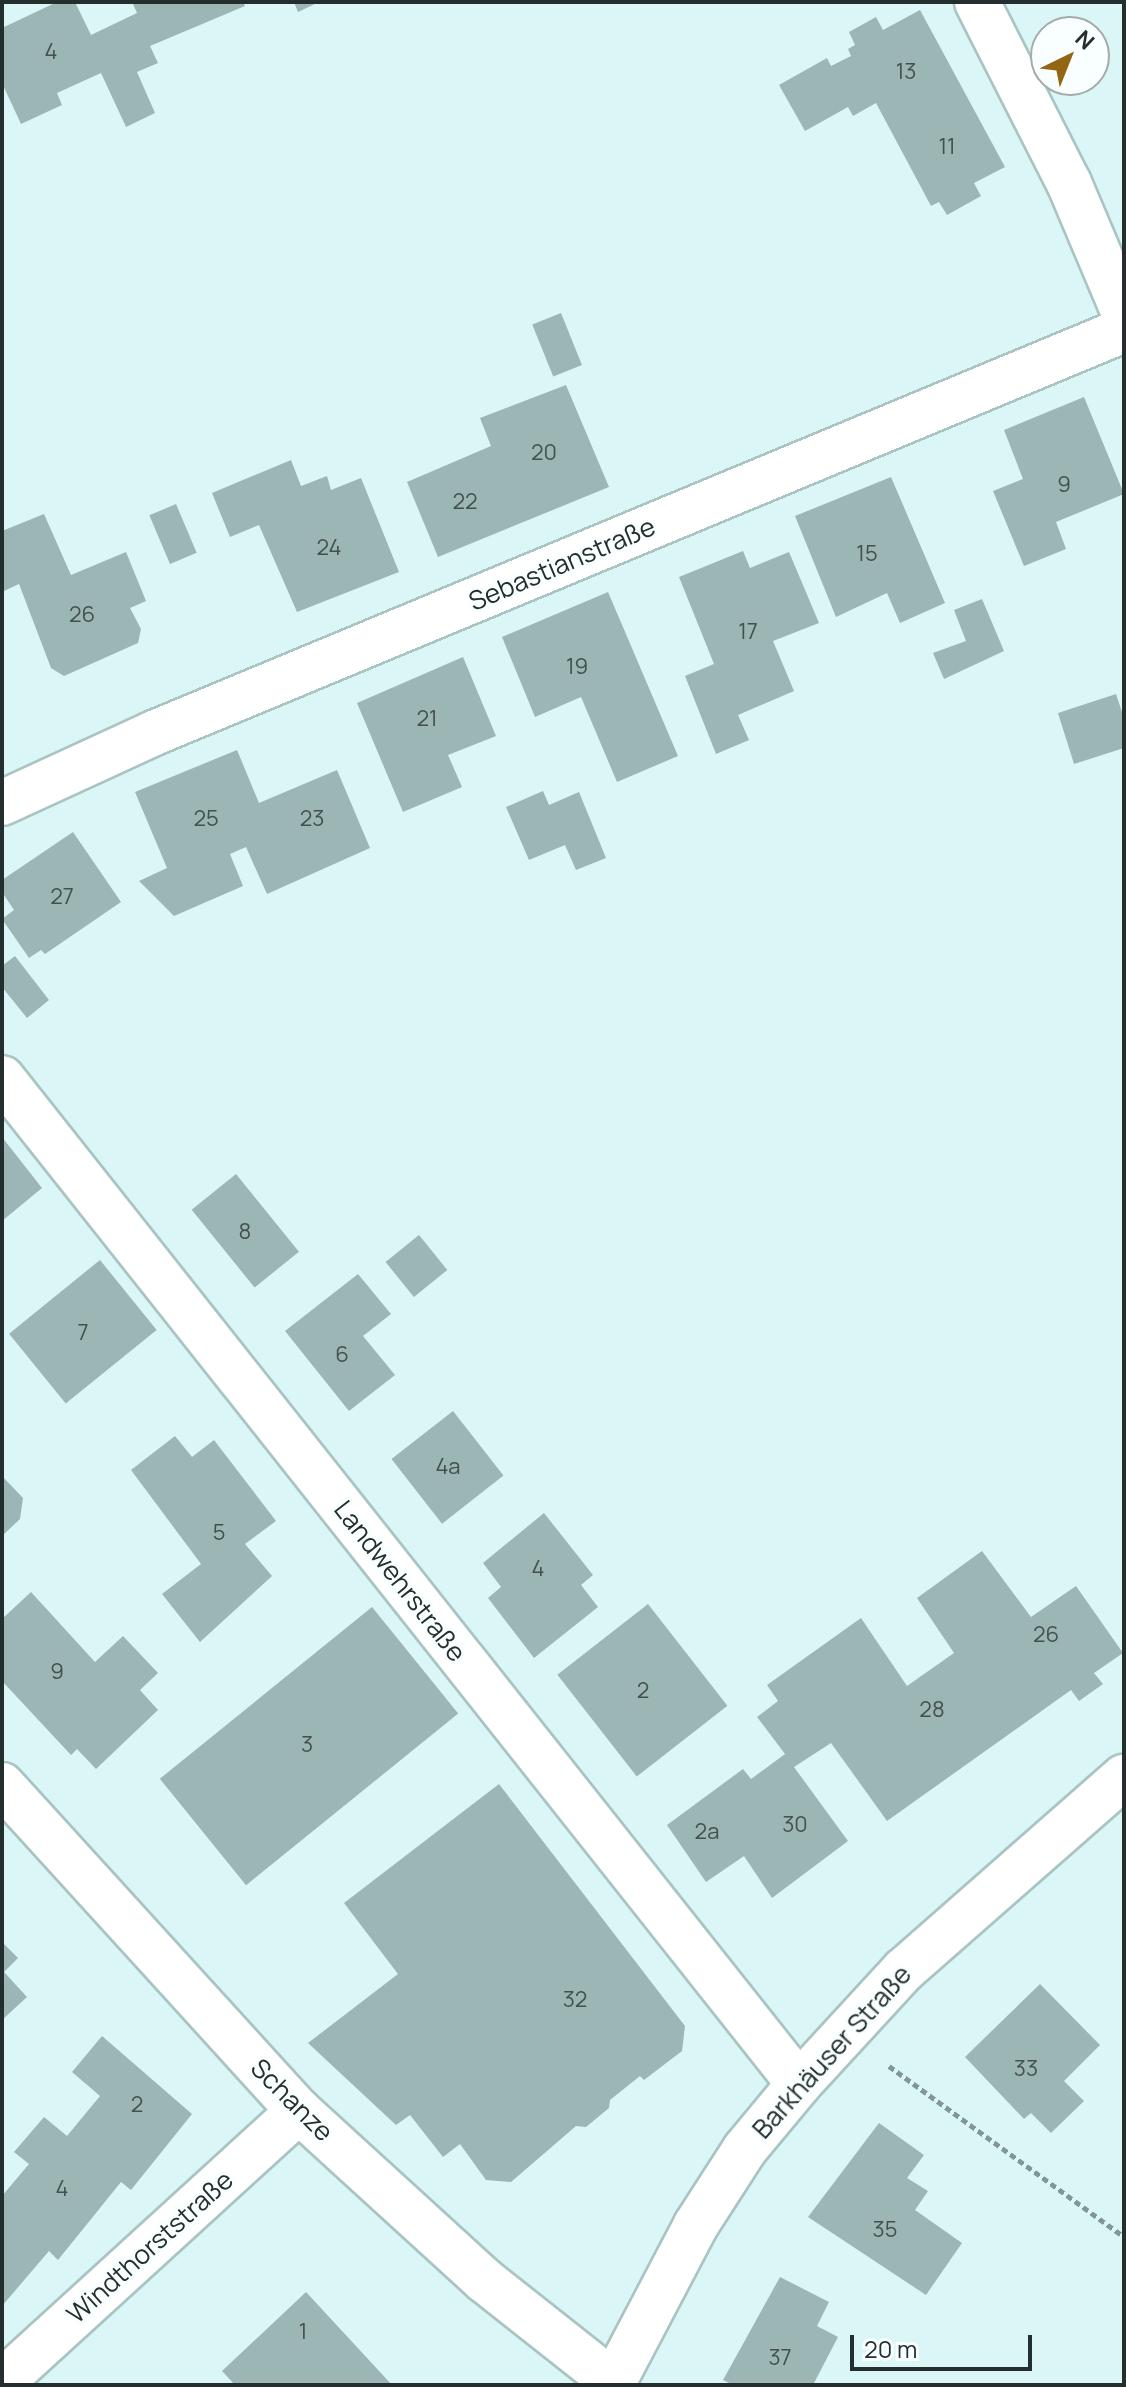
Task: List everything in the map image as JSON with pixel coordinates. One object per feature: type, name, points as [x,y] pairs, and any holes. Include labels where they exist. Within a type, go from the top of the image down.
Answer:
[{"type":"street","points":[[977,2],[1069,183],[1124,313]]},
{"type":"street","name":"Sebastianstraße","points":[[2,803],[154,733],[1124,330]]},
{"type":"street","name":"Landwehrstraße","points":[[2,1078],[799,2084]]},
{"type":"street","name":"Barkhäuser Straße","points":[[612,2384],[696,2225],[745,2149],[799,2084],[904,1970],[1124,1777]]},
{"type":"street","name":"Schanze","points":[[2,1785],[299,2111],[484,2280],[612,2384]]},
{"type":"street","name":"Windthorststraße","points":[[2,2382],[299,2111]]},
{"type":"path","points":[[846,2033],[1089,2217],[1124,2237]]},
{"type":"building","points":[[57,2],[75,2],[91,35],[137,13],[132,2],[243,2],[245,6],[150,46],[158,63],[137,72],[155,113],[126,127],[101,73],[57,93],[62,105],[21,124],[2,83],[2,28]]},
{"type":"building","points":[[294,2],[319,2],[298,12]]},
{"type":"building","points":[[920,10],[1005,167],[974,183],[981,196],[947,215],[939,202],[931,206],[876,103],[853,116],[848,107],[805,131],[779,85],[827,58],[831,66],[851,56],[848,49],[855,45],[849,32],[876,17],[883,30]]},
{"type":"building","points":[[561,313],[582,365],[553,377],[532,325]]},
{"type":"building","points":[[566,385],[609,487],[438,557],[407,482],[491,446],[480,418]]},
{"type":"building","points":[[1084,397],[1124,494],[1056,522],[1066,549],[1024,566],[993,491],[1023,479],[1004,430]]},
{"type":"building","points":[[291,460],[301,486],[327,476],[331,490],[361,478],[399,572],[297,612],[259,525],[230,537],[212,493]]},
{"type":"building","points":[[891,477],[945,603],[900,623],[887,593],[836,617],[795,516]]},
{"type":"building","points":[[176,504],[197,553],[170,564],[149,515]]},
{"type":"building","points":[[44,514],[71,575],[126,552],[146,601],[130,608],[141,629],[138,643],[64,676],[51,668],[19,584],[2,592],[2,531]]},
{"type":"building","points":[[743,551],[750,568],[789,552],[819,623],[773,641],[794,691],[738,715],[749,740],[716,754],[685,676],[714,664],[679,577]]},
{"type":"building","points":[[608,592],[678,756],[617,782],[581,697],[535,717],[502,637]]},
{"type":"building","points":[[982,599],[1004,651],[944,679],[933,653],[966,641],[954,610]]},
{"type":"building","points":[[463,657],[496,736],[448,755],[462,787],[403,812],[357,703]]},
{"type":"building","points":[[1116,694],[1124,718],[1124,748],[1074,764],[1058,713]]},
{"type":"building","points":[[237,750],[259,803],[337,770],[370,848],[267,894],[246,847],[230,854],[243,886],[174,916],[139,881],[167,868],[135,792]]},
{"type":"building","points":[[543,791],[549,805],[579,792],[606,858],[576,870],[565,845],[529,860],[506,807]]},
{"type":"building","points":[[73,832],[121,902],[45,954],[41,950],[29,958],[2,919],[14,910],[2,892],[2,880]]},
{"type":"building","points":[[15,956],[49,1000],[27,1018],[2,987],[2,966]]},
{"type":"building","points":[[2,1137],[42,1188],[2,1221]]},
{"type":"building","points":[[236,1174],[299,1252],[255,1288],[192,1210]]},
{"type":"building","points":[[419,1235],[447,1270],[414,1297],[386,1262]]},
{"type":"building","points":[[100,1260],[157,1330],[66,1404],[9,1334]]},
{"type":"building","points":[[358,1274],[391,1314],[363,1336],[395,1375],[349,1411],[285,1331]]},
{"type":"building","points":[[453,1411],[503,1476],[442,1524],[392,1459]]},
{"type":"building","points":[[175,1436],[192,1457],[214,1440],[276,1521],[245,1544],[272,1576],[200,1642],[162,1594],[201,1564],[131,1470]]},
{"type":"building","points":[[2,1476],[23,1498],[20,1519],[2,1536]]},
{"type":"building","points":[[544,1513],[593,1575],[581,1585],[598,1607],[534,1658],[488,1598],[501,1587],[483,1563]]},
{"type":"building","points":[[982,1551],[1031,1617],[1076,1586],[1123,1653],[1094,1673],[1103,1684],[1079,1701],[1071,1690],[887,1821],[831,1743],[794,1767],[848,1841],[772,1898],[744,1856],[706,1882],[667,1825],[743,1769],[751,1779],[785,1754],[757,1717],[778,1701],[767,1685],[861,1618],[907,1686],[954,1653],[917,1598]]},
{"type":"building","points":[[31,1592],[95,1662],[123,1636],[158,1673],[140,1690],[158,1710],[96,1769],[77,1749],[71,1755],[2,1681],[2,1619]]},
{"type":"building","points":[[648,1604],[727,1706],[637,1776],[557,1675]]},
{"type":"building","points":[[372,1607],[458,1713],[246,1885],[160,1779]]},
{"type":"building","points":[[499,1784],[685,2026],[682,2051],[644,2080],[640,2076],[610,2100],[609,2108],[586,2127],[576,2126],[511,2182],[486,2180],[460,2144],[443,2157],[410,2115],[396,2125],[308,2043],[398,1974],[344,1903]]},
{"type":"building","points":[[2,1942],[18,1958],[4,1972],[27,1997],[2,2020]]},
{"type":"building","points":[[1040,1984],[1100,2045],[1064,2081],[1084,2101],[1051,2133],[1031,2113],[1024,2119],[965,2057]]},
{"type":"building","points":[[102,2036],[192,2114],[131,2190],[121,2182],[58,2260],[49,2251],[2,2306],[2,2196],[29,2164],[14,2152],[44,2117],[67,2136],[100,2096],[72,2072]]},
{"type":"building","points":[[879,2123],[924,2155],[907,2178],[928,2191],[915,2210],[962,2243],[926,2295],[808,2217]]},
{"type":"building","points":[[780,2277],[829,2302],[817,2326],[838,2337],[813,2385],[733,2385],[723,2380]]},
{"type":"building","points":[[306,2292],[392,2385],[235,2385],[222,2371]]}]
